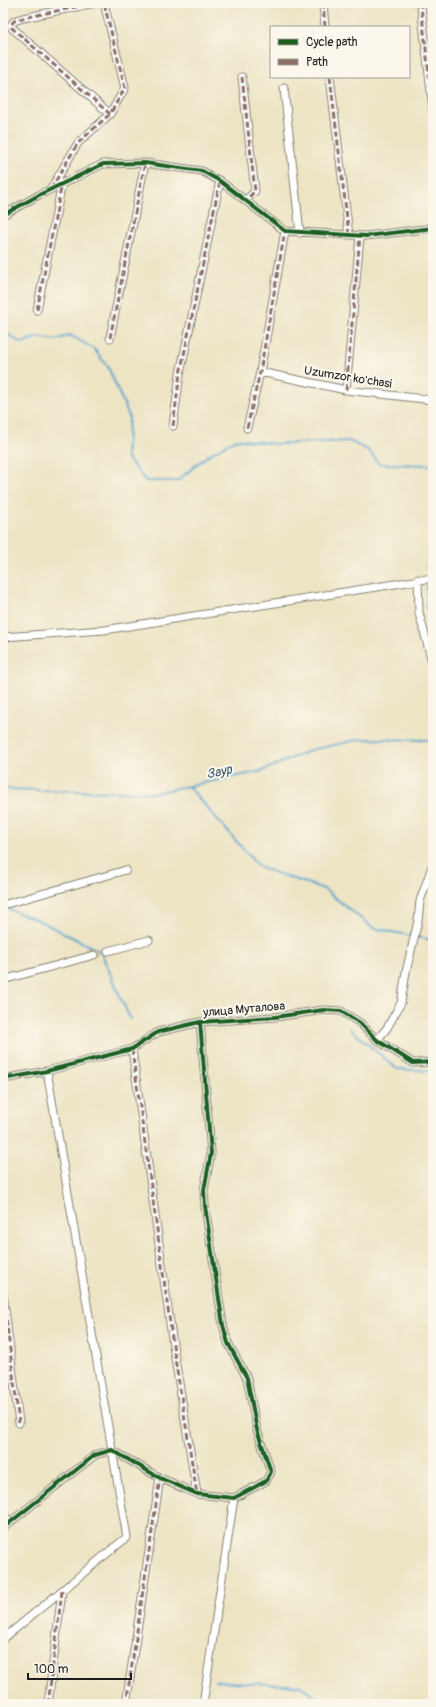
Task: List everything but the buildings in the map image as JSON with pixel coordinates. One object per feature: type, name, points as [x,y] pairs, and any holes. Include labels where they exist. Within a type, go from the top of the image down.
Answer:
[{"type":"street","points":[[95,3],[22,18],[14,21],[11,25],[12,28],[110,114]]},
{"type":"street","points":[[51,189],[78,143],[110,114],[125,88],[104,3]]},
{"type":"street","points":[[323,3],[325,26]]},
{"type":"street","points":[[418,3],[421,6],[433,109]]},
{"type":"street","points":[[242,77],[255,191],[246,200]]},
{"type":"street","points":[[330,78],[349,235]]},
{"type":"street","points":[[284,88],[300,233]]},
{"type":"street","points":[[3,215],[62,183],[103,164],[145,163],[202,171],[220,181],[286,232],[360,236],[433,228]]},
{"type":"street","points":[[110,338],[145,163]]},
{"type":"street","points":[[173,426],[180,374],[220,181]]},
{"type":"street","points":[[37,310],[62,183]]},
{"type":"street","points":[[247,428],[260,372],[286,232]]},
{"type":"street","points":[[346,390],[360,236]]},
{"type":"street","name":"Uzumzor ko'chasi","points":[[260,372],[346,390],[433,400]]},
{"type":"street","points":[[433,394],[433,400]]},
{"type":"street","points":[[3,637],[104,630],[418,579],[433,578]]},
{"type":"street","points":[[418,579],[419,613],[433,665]]},
{"type":"street","points":[[378,1040],[387,1028],[401,1003],[406,972],[418,921],[420,901],[433,864]]},
{"type":"street","points":[[6,904],[126,870]]},
{"type":"street","points":[[108,951],[149,940]]},
{"type":"street","points":[[3,980],[94,955]]},
{"type":"street","name":"улица Муталова","points":[[3,1079],[47,1071],[132,1049],[158,1032],[200,1022],[275,1017],[323,1010],[341,1011],[360,1023],[378,1040],[414,1063],[433,1062]]},
{"type":"street","points":[[3,1528],[95,1455],[112,1450],[160,1478],[197,1494],[234,1498],[266,1481],[271,1472],[257,1430],[248,1378],[228,1342],[220,1314],[205,1206],[204,1190],[210,1153],[200,1022]]},
{"type":"street","points":[[132,1049],[174,1352],[197,1494]]},
{"type":"street","points":[[3,1639],[127,1537],[47,1071]]},
{"type":"street","points":[[3,1293],[19,1423]]},
{"type":"street","points":[[126,1704],[160,1478]]},
{"type":"street","points":[[203,1704],[234,1498]]},
{"type":"street","points":[[3,1514],[10,1522]]},
{"type":"street","points":[[48,1704],[62,1591]]},
{"type":"waterway","points":[[3,331],[21,343],[38,337],[56,340],[70,335],[94,349],[108,367],[129,416],[126,457],[146,481],[177,481],[207,456],[236,439],[276,444],[349,441],[368,450],[379,464],[433,465]]},
{"type":"waterway","points":[[427,569],[433,523]]},
{"type":"waterway","points":[[427,584],[427,609],[433,621]]},
{"type":"waterway","name":"Заур","points":[[3,789],[154,793],[262,771],[311,750],[362,739],[433,740]]},
{"type":"waterway","points":[[188,786],[259,867],[324,889],[373,928],[412,936]]},
{"type":"waterway","points":[[3,907],[38,920],[101,952],[130,1019]]},
{"type":"waterway","points":[[416,937],[433,940]]},
{"type":"waterway","points":[[350,1029],[397,1069],[433,1071]]},
{"type":"waterway","points":[[215,1681],[301,1686],[325,1704]]},
{"type":"tunnel","points":[[94,955],[108,951]]},
{"type":"marked path","points":[[95,3],[23,18],[14,21],[11,25],[12,28],[110,114]]},
{"type":"marked path","points":[[51,189],[78,143],[110,114],[125,88],[104,3]]},
{"type":"marked path","points":[[323,3],[325,26]]},
{"type":"marked path","points":[[418,3],[421,6],[433,109]]},
{"type":"marked path","points":[[242,77],[255,191],[246,200]]},
{"type":"marked path","points":[[330,78],[349,235]]},
{"type":"marked path","points":[[110,338],[145,163]]},
{"type":"marked path","points":[[173,426],[180,374],[220,181]]},
{"type":"marked path","points":[[37,310],[62,183]]},
{"type":"marked path","points":[[247,428],[260,372],[285,231]]},
{"type":"marked path","points":[[346,390],[360,236]]},
{"type":"marked path","points":[[432,400],[433,394]]},
{"type":"marked path","points":[[132,1049],[174,1352],[197,1494]]},
{"type":"marked path","points":[[3,1293],[19,1423]]},
{"type":"marked path","points":[[126,1704],[160,1478]]},
{"type":"marked path","points":[[3,1514],[10,1522]]},
{"type":"marked path","points":[[48,1704],[62,1591]]},
{"type":"cycle path","points":[[3,215],[39,195],[103,164],[145,163],[202,171],[220,181],[285,231],[366,236],[433,228]]},
{"type":"cycle path","points":[[3,1079],[47,1071],[132,1049],[158,1032],[200,1022],[275,1017],[323,1010],[341,1011],[360,1023],[377,1040],[413,1063],[433,1062]]},
{"type":"cycle path","points":[[3,1528],[95,1455],[112,1450],[160,1478],[197,1494],[234,1498],[266,1481],[271,1472],[257,1430],[247,1378],[228,1343],[223,1325],[205,1206],[204,1190],[211,1153],[200,1022]]}]
